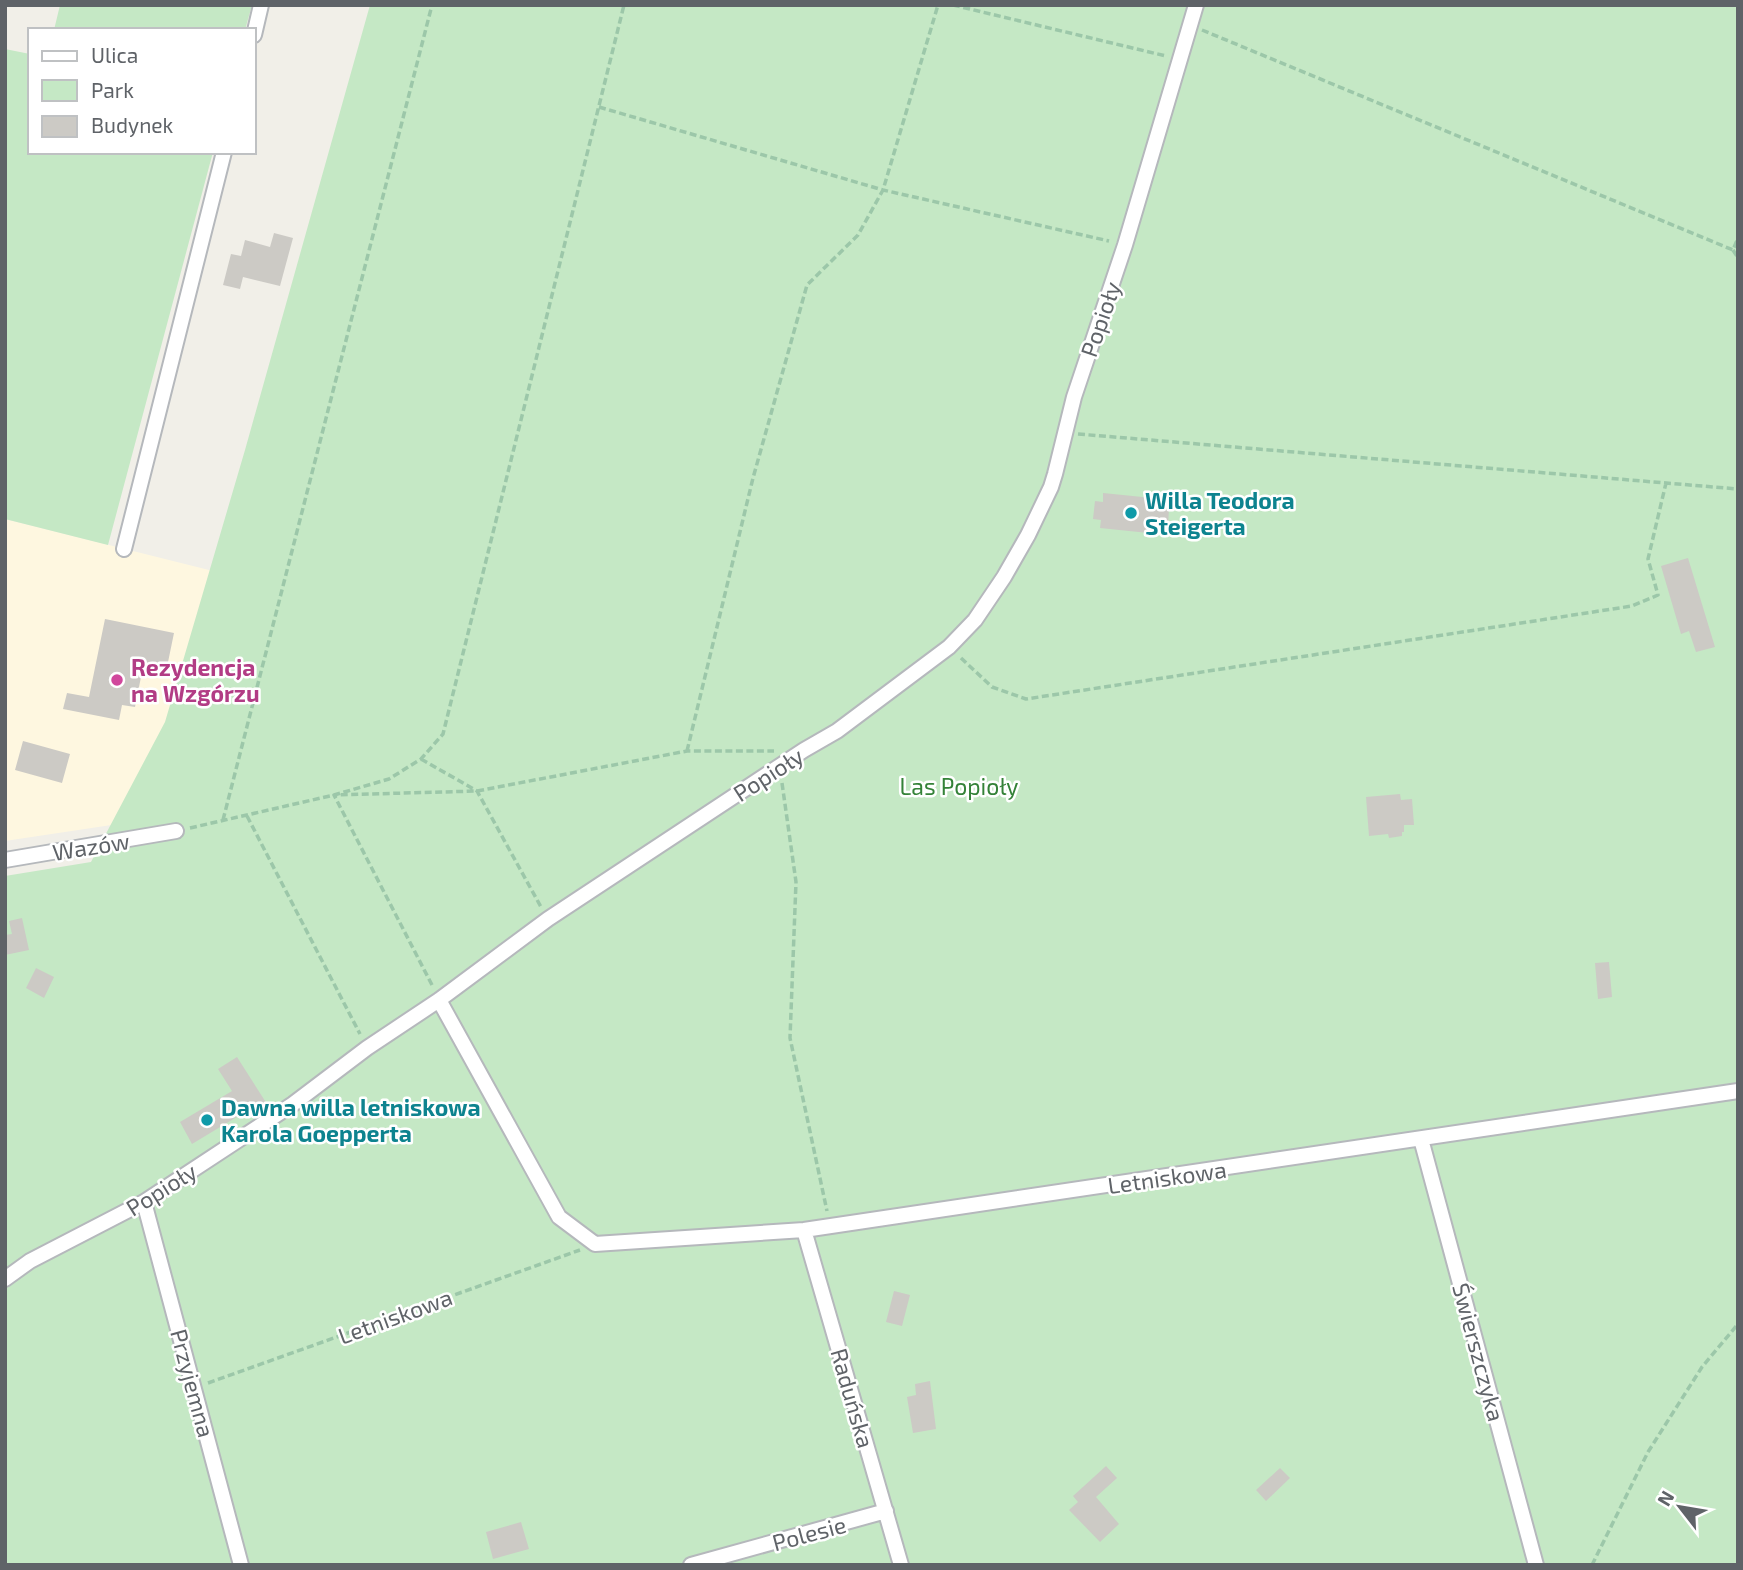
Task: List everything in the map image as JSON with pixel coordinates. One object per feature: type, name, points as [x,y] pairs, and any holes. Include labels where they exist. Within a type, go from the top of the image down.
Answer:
[{"type":"street","points":[[256,28],[261,5]]},
{"type":"street","name":"Popioły","points":[[5,1279],[30,1261],[144,1202],[293,1104],[548,919],[779,766],[837,731],[949,647],[975,620],[1018,554],[1051,486],[1074,397],[1125,245],[1196,5]]},
{"type":"street","points":[[124,550],[223,154]]},
{"type":"street","name":"Wazów","points":[[5,860],[176,831]]},
{"type":"street","points":[[439,1000],[559,1217],[595,1244]]},
{"type":"street","name":"Letniskowa","points":[[595,1244],[831,1227],[1738,1091]]},
{"type":"street","name":"Świerszczyka","points":[[1421,1139],[1536,1565]]},
{"type":"street","name":"Przyjemna","points":[[144,1202],[241,1565]]},
{"type":"street","name":"Raduńska","points":[[804,1230],[901,1565]]},
{"type":"street","name":"Polesie","points":[[691,1565],[886,1511]]},
{"type":"path","points":[[222,821],[432,5]]},
{"type":"path","points":[[176,831],[334,795],[389,779],[421,758],[443,734],[624,5]]},
{"type":"path","points":[[687,751],[753,478],[807,285],[858,235],[883,190],[938,5]]},
{"type":"path","points":[[953,5],[1180,59]]},
{"type":"path","points":[[1190,26],[1732,250],[1738,258]]},
{"type":"path","points":[[598,107],[883,190],[1125,245]]},
{"type":"path","points":[[1732,250],[1738,238]]},
{"type":"path","points":[[1065,433],[1738,489]]},
{"type":"path","points":[[949,647],[992,687],[1026,699],[1632,606],[1658,595],[1648,559],[1666,483]]},
{"type":"path","points":[[334,795],[477,791],[687,751],[804,750]]},
{"type":"path","points":[[421,758],[477,791],[548,919]]},
{"type":"path","points":[[779,766],[796,883],[790,1038],[831,1227]]},
{"type":"path","points":[[334,795],[439,1000]]},
{"type":"path","points":[[247,816],[367,1048]]},
{"type":"path","name":"Letniskowa","points":[[194,1388],[595,1244]]},
{"type":"path","points":[[1592,1565],[1648,1452],[1702,1367],[1738,1324]]},
{"type":"shaded area","points":[[5,519],[233,576],[178,815],[5,841]]},
{"type":"green space","points":[[60,5],[252,5],[246,28],[54,28]]},
{"type":"green space","name":"Las Popioły","points":[[370,5],[1738,5],[1738,1565],[5,1565],[5,876],[91,862],[165,722],[245,450]]},
{"type":"green space","points":[[5,49],[28,54],[28,154],[212,154],[108,545],[5,519]]},
{"type":"building","points":[[274,233],[293,238],[280,286],[243,277],[240,289],[223,285],[231,254],[241,256],[245,240],[270,247]]},
{"type":"building","name":"Willa Teodora Steigerta","points":[[1103,493],[1162,499],[1161,507],[1169,508],[1168,527],[1159,526],[1158,534],[1100,528],[1101,520],[1093,519],[1095,501],[1103,502]]},
{"type":"building","points":[[1688,558],[1715,647],[1696,652],[1689,631],[1681,634],[1661,566]]},
{"type":"building","name":"Rezydencja na Wzgórzu","points":[[105,619],[174,633],[167,667],[144,662],[135,707],[122,705],[119,720],[63,709],[67,693],[89,697]]},
{"type":"building","points":[[23,741],[70,754],[62,783],[15,770]]},
{"type":"building","points":[[1400,794],[1401,800],[1412,799],[1414,825],[1404,825],[1402,836],[1369,836],[1366,797]]},
{"type":"building","points":[[22,918],[29,950],[5,955],[5,935],[12,934],[9,921]]},
{"type":"building","points":[[1609,962],[1612,997],[1598,999],[1595,963]]},
{"type":"building","points":[[36,968],[54,977],[44,998],[26,988]]},
{"type":"building","points":[[237,1057],[267,1104],[248,1116],[245,1112],[192,1144],[180,1122],[232,1091],[218,1069]]},
{"type":"building","points":[[894,1291],[910,1295],[902,1326],[886,1322]]},
{"type":"building","points":[[930,1381],[936,1429],[913,1433],[907,1397],[916,1395],[915,1384]]},
{"type":"building","points":[[1106,1466],[1117,1478],[1096,1497],[1119,1524],[1100,1542],[1069,1510],[1078,1502],[1073,1496]]},
{"type":"building","points":[[1280,1468],[1290,1478],[1266,1501],[1256,1490]]},
{"type":"building","points":[[521,1522],[529,1549],[493,1559],[486,1532]]},
{"type":"place","name":"Willa Teodora Steigerta","points":[[1131,513]]},
{"type":"place","name":"Rezydencja na Wzgórzu","points":[[117,680]]},
{"type":"place","name":"Dawna willa letniskowa Karola Goepperta","points":[[207,1120]]}]
